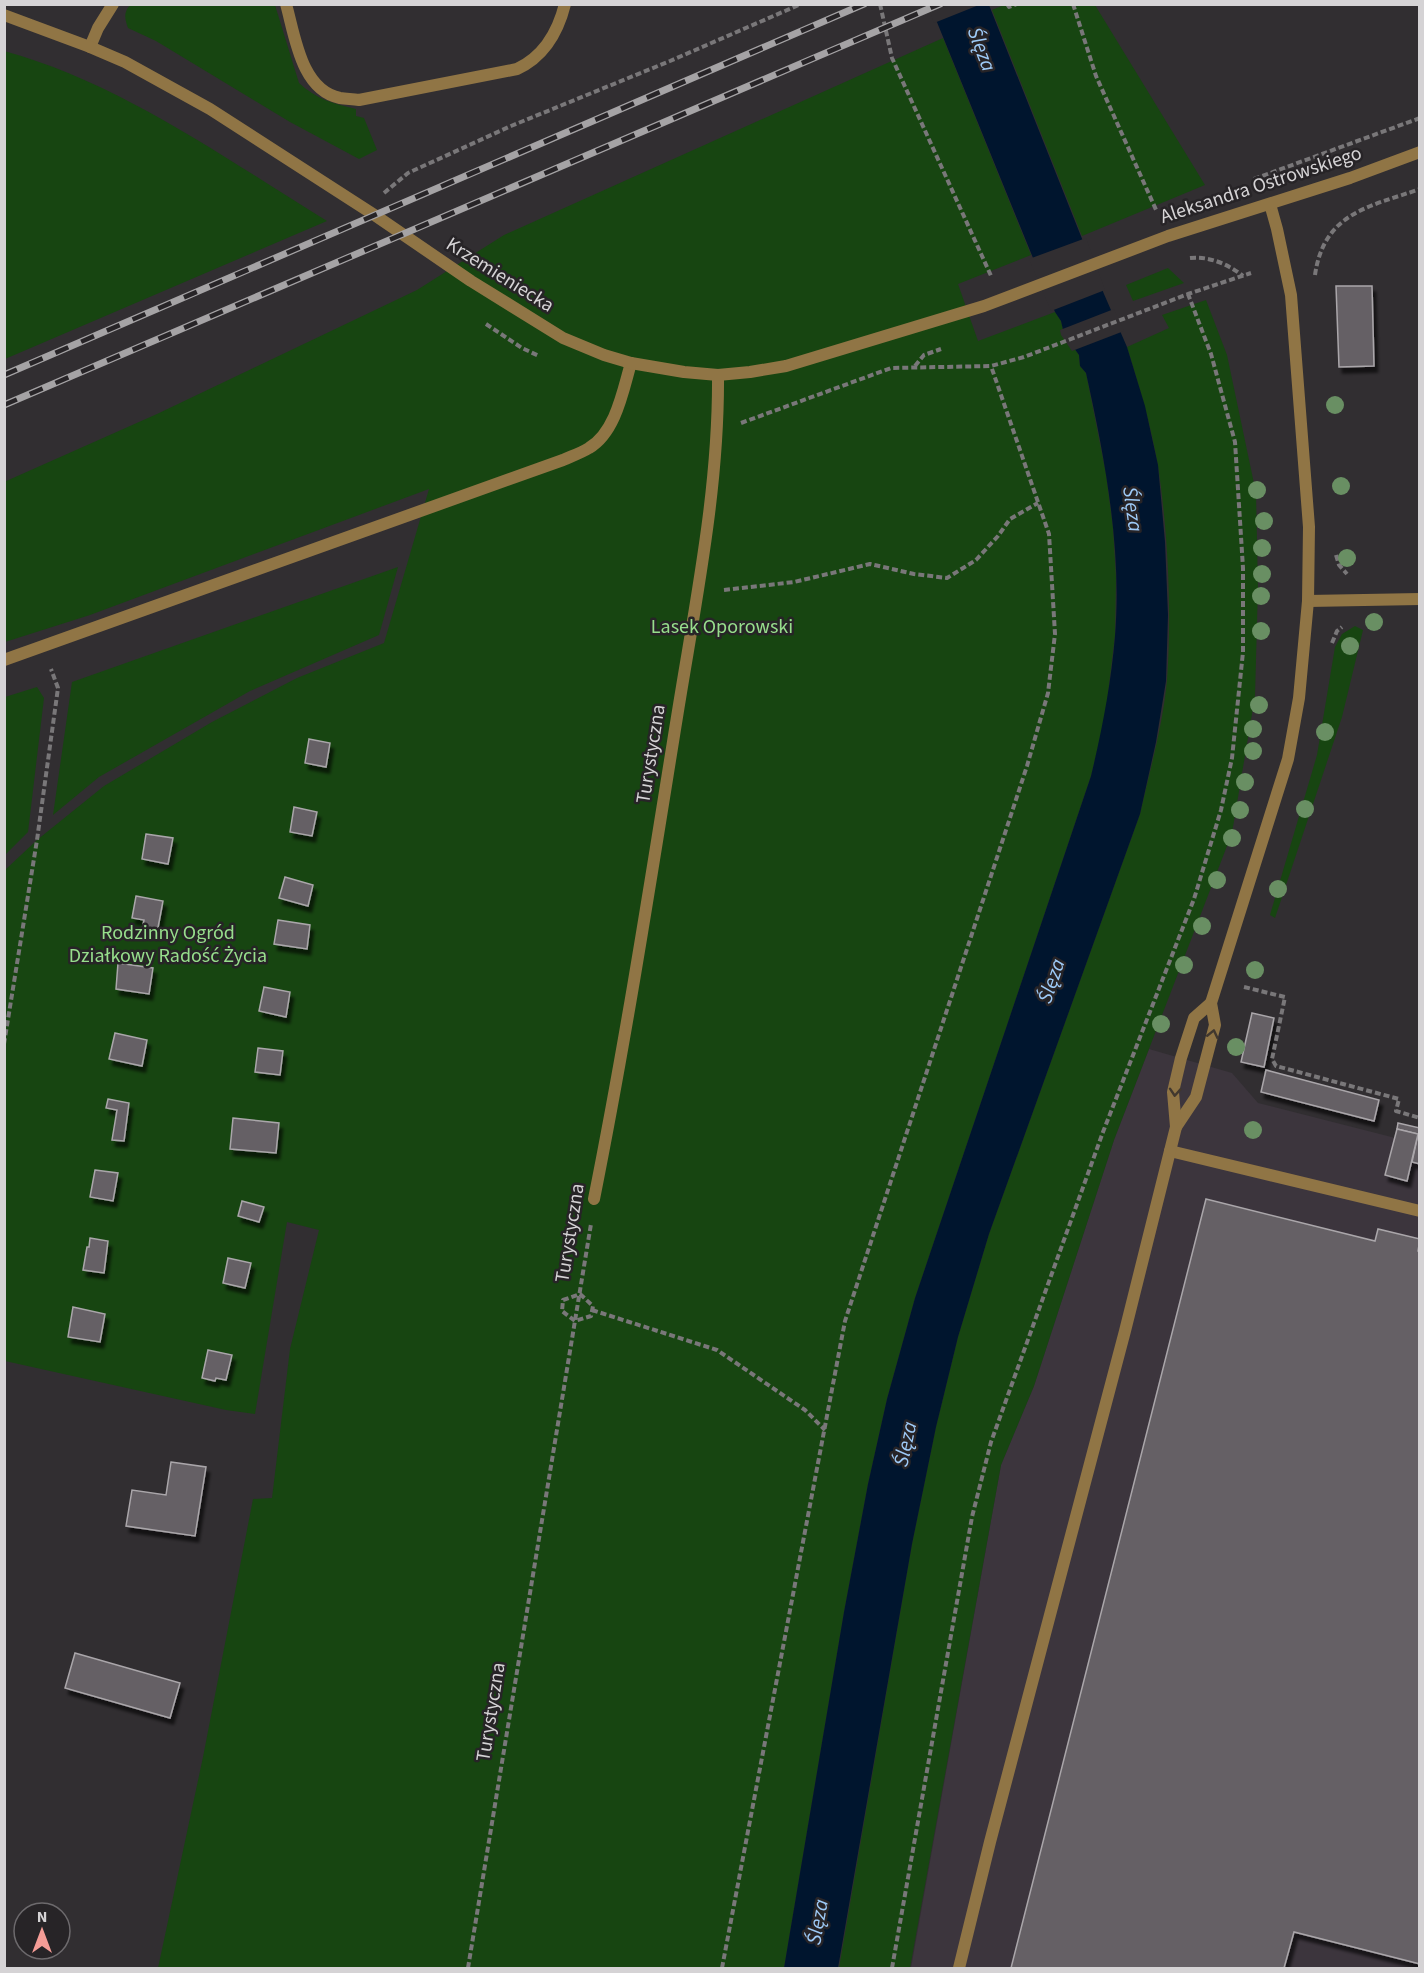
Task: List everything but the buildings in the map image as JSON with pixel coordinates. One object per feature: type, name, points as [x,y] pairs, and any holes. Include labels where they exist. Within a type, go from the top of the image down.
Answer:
[{"type":"street","points":[[90,47],[112,4]]},
{"type":"street","points":[[286,4],[304,66],[312,80],[322,90],[338,98],[359,100],[517,69],[529,64],[552,39],[565,4]]},
{"type":"street","name":"Krzemieniecka","points":[[4,15],[90,47],[158,79],[210,109],[471,281],[563,338],[604,355],[631,363],[718,375],[786,366],[1020,293]]},
{"type":"street","name":"Aleksandra Ostrowskiego","points":[[1020,293],[1168,236],[1270,204],[1419,152]]},
{"type":"street","points":[[1176,1127],[1196,1097],[1215,1025],[1211,1003],[1288,759],[1299,698],[1308,601],[1310,527],[1291,295],[1270,204]]},
{"type":"street","points":[[4,660],[563,460],[591,447],[606,431],[615,412],[631,363]]},
{"type":"street","name":"Turystyczna","points":[[594,1199],[622,1058],[695,605],[718,429],[718,375]]},
{"type":"street","points":[[1308,601],[1419,599]]},
{"type":"street","points":[[959,1968],[1176,1127],[1173,1092],[1181,1058],[1194,1018],[1211,1003]]},
{"type":"street","points":[[1170,1151],[1419,1210]]},
{"type":"path","points":[[363,208],[408,173],[549,110],[801,4]]},
{"type":"path","points":[[880,4],[892,58],[992,278]]},
{"type":"path","points":[[1007,4],[1009,7],[1017,4]]},
{"type":"path","points":[[1073,4],[1096,76],[1168,236]]},
{"type":"path","points":[[1246,181],[1419,118]]},
{"type":"path","points":[[1313,259],[1319,258],[1323,245],[1348,216],[1419,189]]},
{"type":"path","points":[[1148,217],[1158,213]]},
{"type":"path","points":[[1186,259],[1200,257],[1231,267],[1243,276]]},
{"type":"path","points":[[718,429],[730,428],[891,368],[991,366],[1024,357],[1188,294],[1251,273]]},
{"type":"path","points":[[891,1968],[972,1517],[991,1442],[1103,1132],[1194,899],[1221,810],[1232,758],[1243,652],[1243,568],[1235,442],[1211,354],[1188,294]]},
{"type":"path","points":[[722,1968],[845,1321],[1027,766],[1048,693],[1055,634],[1049,534],[991,366]]},
{"type":"path","points":[[695,605],[721,591],[794,582],[870,564],[914,574],[947,578],[976,560],[1010,519],[1038,503]]},
{"type":"path","points":[[1331,650],[1337,631],[1344,626]]},
{"type":"path","points":[[4,1044],[37,840],[58,687],[43,646]]},
{"type":"path","points":[[1247,976],[1244,987],[1285,998],[1272,1059],[1276,1066],[1399,1099],[1396,1111],[1419,1118]]},
{"type":"path","name":"Turystyczna","points":[[468,1968],[594,1199]]},
{"type":"path","points":[[580,1294],[593,1306],[592,1310],[591,1316],[575,1321],[562,1311],[563,1300],[580,1294]]},
{"type":"path","points":[[592,1310],[717,1350],[805,1410],[825,1430]]},
{"type":"shaded area","points":[[1149,1049],[1232,1073],[1258,1103],[1419,1144],[1419,1968],[911,1968],[1001,1465],[1034,1386],[1114,1140]]},
{"type":"green space","points":[[130,5],[275,5],[299,83],[326,100],[356,109],[356,116],[364,118],[377,150],[359,159],[290,122],[156,41],[128,28],[125,16]]},
{"type":"green space","points":[[1004,5],[1095,5],[1205,185],[1082,236],[992,10]]},
{"type":"green space","name":"Lasek Oporowski","points":[[943,38],[1031,255],[958,284],[978,341],[1055,312],[1061,321],[1064,334],[1079,355],[1080,366],[1086,373],[1106,474],[1113,528],[1116,578],[1115,635],[1105,719],[1091,776],[915,1298],[887,1399],[868,1484],[844,1612],[784,1968],[158,1968],[203,1757],[253,1499],[272,1498],[290,1349],[319,1230],[287,1222],[255,1414],[226,1410],[5,1361],[5,870],[37,840],[104,786],[212,722],[297,678],[384,643],[429,489],[90,615],[5,642],[4,482],[157,414],[417,290],[504,235]]},
{"type":"green space","points":[[4,51],[89,82],[130,102],[211,148],[327,221],[5,359]]},
{"type":"green space","points":[[1168,268],[1184,283],[1133,301],[1126,285]]},
{"type":"green space","points":[[1206,300],[1227,355],[1256,493],[1258,587],[1255,696],[1232,833],[1114,1140],[1034,1386],[1001,1465],[910,1968],[839,1968],[912,1544],[936,1427],[958,1337],[989,1234],[1140,814],[1162,714],[1167,680],[1169,628],[1164,518],[1152,436],[1127,347],[1169,328],[1162,315]]},
{"type":"green space","points":[[398,567],[379,635],[250,691],[99,777],[53,815],[72,682]]},
{"type":"green space","points":[[1355,626],[1363,630],[1342,717],[1275,918],[1270,915],[1317,755],[1335,647],[1342,634]]},
{"type":"green space","points":[[37,687],[44,698],[28,832],[5,855],[5,697]]},
{"type":"water","name":"Ślęza","points":[[930,5],[989,5],[1127,347],[1145,406],[1158,465],[1165,542],[1168,615],[1166,681],[1156,742],[1140,814],[989,1234],[958,1337],[936,1427],[912,1544],[838,1968],[784,1968],[844,1612],[868,1484],[887,1399],[915,1298],[1091,776],[1106,707],[1115,636],[1117,603],[1114,537],[1100,438],[1086,373],[1080,366],[1079,355],[1064,334],[1061,321],[1055,312]]},
{"type":"pier","points":[[927,4],[979,4],[979,5],[934,23]]},
{"type":"pier","points":[[1086,238],[1105,290],[1051,311],[1029,259]]},
{"type":"pier","points":[[1114,309],[1124,331],[1072,351],[1060,330]]},
{"type":"railway","points":[[4,375],[864,4]]},
{"type":"railway","points":[[4,405],[940,4]]},
{"type":"park label","name":"Rodzinny Ogród Działkowy Radość Życia","points":[[168,944]]}]
